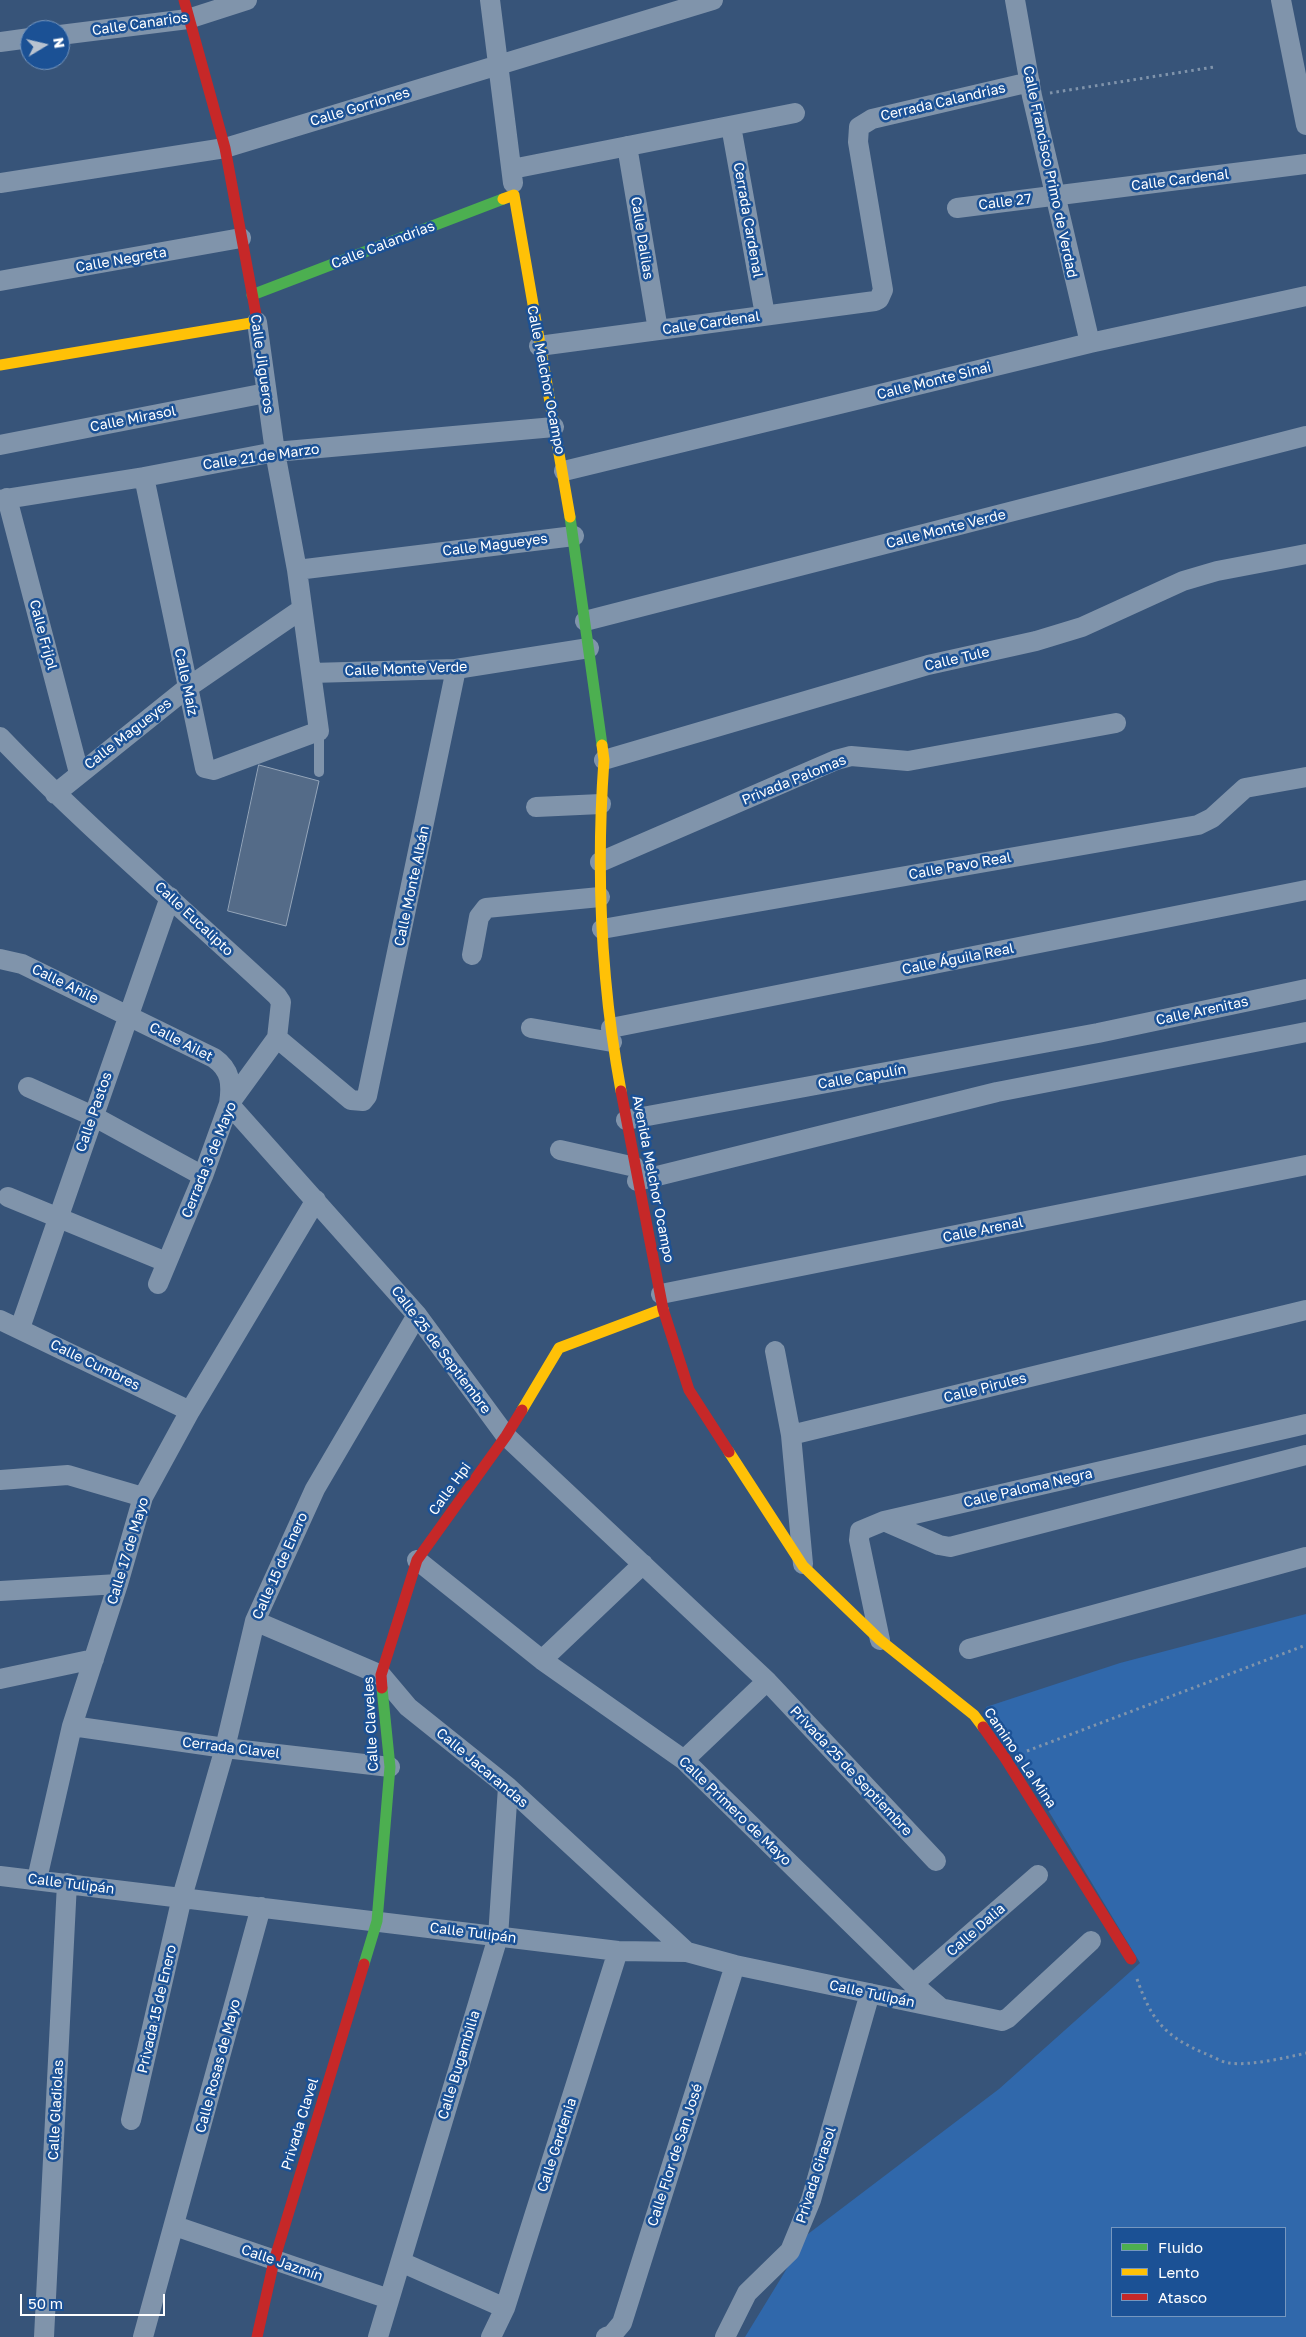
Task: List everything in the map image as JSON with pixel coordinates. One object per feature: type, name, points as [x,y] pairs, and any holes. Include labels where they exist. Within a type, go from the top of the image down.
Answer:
[{"type":"street","name":"Calle Canarios","points":[[70,33],[186,9],[247,0]]},
{"type":"street","name":"Calle Melchor Ocampo","points":[[490,0],[514,195],[539,346],[564,471],[604,760]]},
{"type":"street","name":"Calle Gorriones","points":[[0,184],[225,148],[713,0]]},
{"type":"street","name":"Calle Francisco Primo de Verdad","points":[[1015,0],[1031,89],[1054,196],[1090,343]]},
{"type":"street","points":[[1281,0],[1306,125]]},
{"type":"street","name":"Calle Jilgueros","points":[[186,9],[225,148],[257,322],[275,452],[297,570],[319,731]]},
{"type":"street","points":[[0,42],[20,39]]},
{"type":"street","name":"Cerrada Calandrias","points":[[882,295],[883,286],[858,142],[859,127],[872,119],[1031,89]]},
{"type":"street","points":[[512,169],[795,113]]},
{"type":"street","name":"Cerrada Cardenal","points":[[731,126],[765,315]]},
{"type":"street","name":"Calle Dalilas","points":[[627,146],[658,330]]},
{"type":"street","name":"Calle Cardenal","points":[[1054,196],[1306,164]]},
{"type":"street","name":"Calle Calandrias","points":[[252,295],[514,195]]},
{"type":"street","name":"Calle 27","points":[[956,208],[1054,196]]},
{"type":"street","name":"Calle Negreta","points":[[0,282],[241,238]]},
{"type":"street","name":"Calle Cardenal","points":[[539,346],[875,301],[882,295]]},
{"type":"street","name":"Calle Monte Sinai","points":[[564,471],[1090,343],[1306,296]]},
{"type":"street","points":[[0,365],[257,322]]},
{"type":"street","name":"Calle Mirasol","points":[[0,445],[266,393]]},
{"type":"street","name":"Calle 21 de Marzo","points":[[3,499],[144,477],[275,452],[554,427]]},
{"type":"street","name":"Calle Monte Verde","points":[[586,621],[1306,436]]},
{"type":"street","name":"Calle Maíz","points":[[144,477],[204,765],[208,770],[319,731]]},
{"type":"street","name":"Calle Frijol","points":[[3,499],[79,773]]},
{"type":"street","name":"Calle Magueyes","points":[[297,570],[574,536]]},
{"type":"street","name":"Calle Tule","points":[[604,760],[928,666],[1036,642],[1082,627],[1183,581],[1209,573],[1306,554]]},
{"type":"street","name":"Calle Magueyes","points":[[55,794],[187,688],[302,609]]},
{"type":"street","name":"Calle Monte Verde","points":[[311,673],[456,669],[590,648]]},
{"type":"street","name":"Calle Monte Albán","points":[[277,1038],[352,1100],[363,1101],[370,1090],[456,669]]},
{"type":"street","name":"Privada Palomas","points":[[600,862],[836,760],[851,756],[908,761],[1116,722]]},
{"type":"street","name":"Calle Eucalipto","points":[[0,736],[55,794],[280,999],[277,1038]]},
{"type":"street","name":"Avenida Melchor Ocampo","points":[[604,760],[601,804],[600,897],[611,1035],[636,1174],[662,1301],[689,1390],[803,1566]]},
{"type":"street","name":"Calle Pavo Real","points":[[602,929],[1198,825],[1212,818],[1245,788],[1306,778]]},
{"type":"street","points":[[536,807],[601,804]]},
{"type":"street","name":"Calle Águila Real","points":[[611,1035],[1306,890]]},
{"type":"street","name":"Calle Pastos","points":[[20,1328],[170,897]]},
{"type":"street","points":[[472,955],[479,917],[486,908],[600,897]]},
{"type":"street","name":"Calle Ahile","points":[[0,959],[22,964],[128,1015]]},
{"type":"street","name":"Calle Arenitas","points":[[1098,1033],[1306,989]]},
{"type":"street","name":"Calle Ailet","points":[[128,1015],[224,1065],[229,1076],[231,1089],[229,1104]]},
{"type":"street","points":[[531,1028],[611,1035]]},
{"type":"street","points":[[560,1150],[636,1174],[997,1092],[1306,1032]]},
{"type":"street","name":"Calle Capulín","points":[[626,1120],[1098,1033]]},
{"type":"street","name":"Cerrada 3 de Mayo","points":[[158,1284],[203,1176],[229,1104],[277,1038]]},
{"type":"street","points":[[28,1087],[93,1116],[203,1176]]},
{"type":"street","name":"Calle 25 de Septiembre","points":[[229,1104],[417,1315],[506,1436],[767,1681]]},
{"type":"street","name":"Calle Arenal","points":[[662,1301],[1306,1165]]},
{"type":"street","points":[[8,1197],[166,1262]]},
{"type":"street","name":"Calle 17 de Mayo","points":[[37,1879],[72,1726],[118,1584],[143,1497],[190,1411],[316,1200]]},
{"type":"street","name":"Calle Hpi","points":[[417,1560],[506,1436],[559,1348],[567,1342],[662,1301]]},
{"type":"street","name":"Calle Pirules","points":[[791,1435],[1306,1310]]},
{"type":"street","name":"Calle 15 de Enero","points":[[182,1897],[225,1748],[254,1621],[315,1489],[417,1315]]},
{"type":"street","name":"Calle Cumbres","points":[[0,1320],[190,1411]]},
{"type":"street","points":[[775,1351],[791,1435],[803,1566]]},
{"type":"street","name":"Calle Paloma Negra","points":[[880,1640],[859,1535],[863,1528],[884,1521],[1306,1424]]},
{"type":"street","points":[[884,1521],[939,1545],[950,1547],[1306,1455]]},
{"type":"street","points":[[0,1480],[68,1475],[143,1497]]},
{"type":"street","points":[[969,1649],[1306,1557]]},
{"type":"street","name":"Calle Primero de Mayo","points":[[417,1560],[542,1660],[684,1760],[942,2009]]},
{"type":"street","name":"Calle Claveles","points":[[377,1922],[390,1767],[381,1674],[417,1560]]},
{"type":"street","points":[[542,1660],[644,1564]]},
{"type":"street","name":"Camino a La Mina","points":[[803,1566],[880,1640],[974,1715],[1005,1758],[1130,1959]]},
{"type":"street","points":[[0,1591],[118,1584]]},
{"type":"street","name":"Calle Jacarandas","points":[[254,1621],[381,1674],[408,1707],[508,1788],[687,1952]]},
{"type":"street","points":[[0,1679],[94,1659]]},
{"type":"street","points":[[684,1760],[767,1681]]},
{"type":"street","name":"Privada 25 de Septiembre","points":[[767,1681],[936,1861]]},
{"type":"street","name":"Cerrada Clavel","points":[[72,1726],[225,1748],[390,1767]]},
{"type":"street","name":"Calle Bugambilia","points":[[378,2337],[498,1936],[508,1788]]},
{"type":"street","name":"Calle Dalia","points":[[914,1984],[1038,1875]]},
{"type":"street","name":"Calle Tulipán","points":[[0,1876],[618,1951],[687,1952],[735,1965],[870,1994],[1005,2020],[1091,1942]]},
{"type":"street","name":"Calle Gladiolas","points":[[44,2337],[67,1883]]},
{"type":"street","name":"Privada 15 de Enero","points":[[131,2120],[182,1897]]},
{"type":"street","name":"Calle Rosas de Mayo","points":[[144,2337],[260,1907]]},
{"type":"street","name":"Privada Clavel","points":[[257,2337],[274,2261],[377,1922]]},
{"type":"street","name":"Calle Gardenia","points":[[490,2337],[505,2308],[618,1951]]},
{"type":"street","name":"Calle Flor de San José","points":[[606,2337],[612,2335],[622,2323],[735,1965]]},
{"type":"street","name":"Privada Girasol","points":[[725,2337],[746,2293],[790,2251],[811,2200],[870,1994]]},
{"type":"street","name":"Calle Jazmín","points":[[175,2226],[389,2299]]},
{"type":"street","points":[[401,2262],[505,2308]]},
{"type":"lane","points":[[319,731],[319,772]]},
{"type":"path","points":[[1031,89],[1214,67]]},
{"type":"path","points":[[1005,1758],[1042,1746],[1306,1645]]},
{"type":"path","points":[[1130,1959],[1146,2004],[1156,2021],[1185,2044],[1229,2063],[1279,2059],[1306,2053]]},
{"type":"shaded area","points":[[1306,1614],[1306,2337],[745,2337],[808,2234],[999,2089],[1140,1963],[986,1707],[1120,1663]]},
{"type":"building","points":[[259,765],[319,781],[286,926],[228,911]]},
{"type":"traffic: fast","points":[[252,295],[503,199]]},
{"type":"traffic: fast","points":[[570,517],[602,745]]},
{"type":"traffic: fast","points":[[364,1964],[377,1921],[390,1767],[382,1688]]},
{"type":"traffic: slow","points":[[503,199],[514,195],[570,517]]},
{"type":"traffic: slow","points":[[0,365],[257,322],[257,320]]},
{"type":"traffic: slow","points":[[602,745],[604,760],[600,843],[602,926],[609,1009],[621,1091]]},
{"type":"traffic: slow","points":[[522,1410],[559,1348],[663,1309]]},
{"type":"traffic: slow","points":[[729,1452],[803,1566],[880,1640],[974,1715],[983,1727]]},
{"type":"traffic: jam","points":[[184,0],[225,148],[257,320]]},
{"type":"traffic: jam","points":[[621,1091],[663,1309],[689,1390],[729,1452]]},
{"type":"traffic: jam","points":[[382,1688],[381,1675],[417,1560],[506,1436],[522,1410]]},
{"type":"traffic: jam","points":[[983,1727],[1005,1758],[1131,1959]]},
{"type":"traffic: jam","points":[[257,2337],[274,2261],[364,1964]]}]
